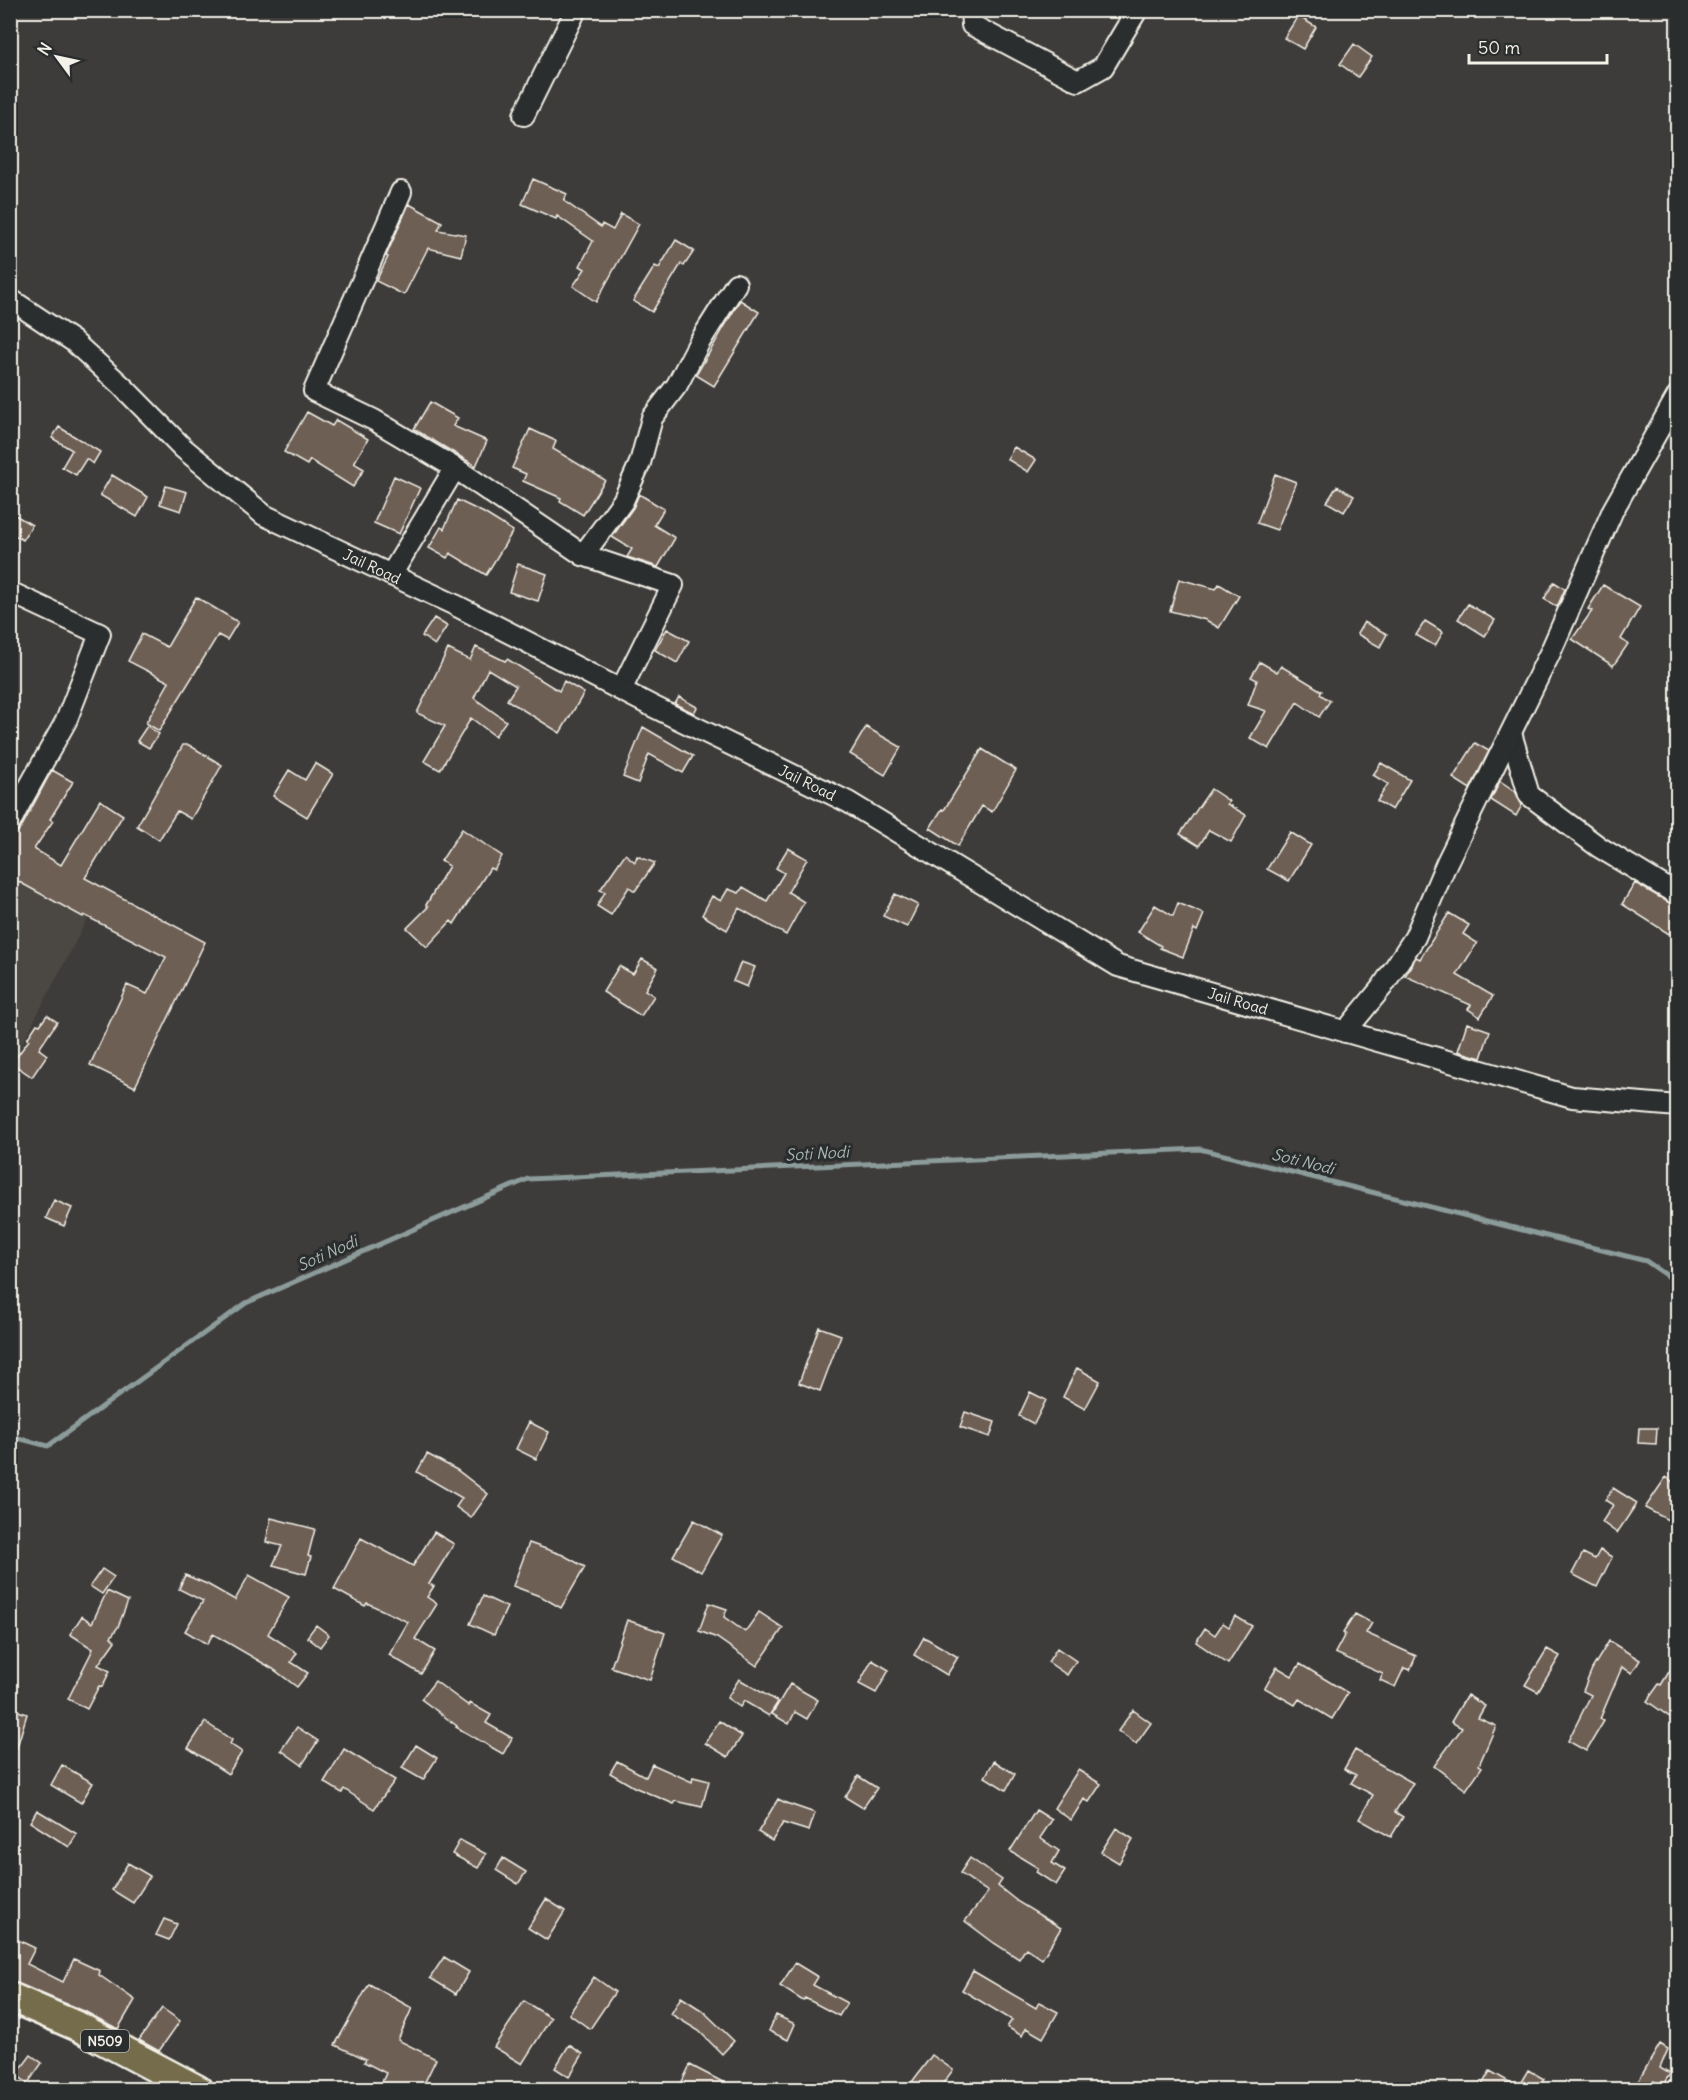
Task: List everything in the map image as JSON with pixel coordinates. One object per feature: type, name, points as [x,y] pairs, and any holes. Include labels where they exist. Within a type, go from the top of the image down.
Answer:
[{"type":"highway","name":"N509","points":[[10,1997],[77,2026],[198,2090]]},
{"type":"street","points":[[524,115],[576,10]]},
{"type":"street","points":[[971,10],[972,25],[1078,81],[1103,67],[1137,10]]},
{"type":"street","points":[[401,192],[314,391],[374,420],[455,468],[583,555],[673,585],[621,690]]},
{"type":"street","points":[[583,555],[623,501],[640,463],[652,418],[677,385],[676,383],[699,343],[736,284]]},
{"type":"street","name":"Jail Road","points":[[10,300],[73,341],[123,387],[183,448],[264,515],[455,604],[621,690],[848,802],[1118,966],[1572,1097],[1677,1106]]},
{"type":"street","points":[[1345,1032],[1382,987],[1414,938],[1447,862],[1550,653],[1613,510],[1677,395]]},
{"type":"street","points":[[391,575],[455,468]]},
{"type":"street","points":[[10,592],[100,634],[66,721],[10,823]]},
{"type":"street","points":[[1511,733],[1529,795],[1599,847],[1677,895]]},
{"type":"shaded area","points":[[11,848],[101,893],[11,1065]]},
{"type":"building","points":[[1298,16],[1316,27],[1303,49],[1284,38]]},
{"type":"building","points":[[1354,44],[1372,57],[1358,77],[1340,64]]},
{"type":"building","points":[[533,179],[567,194],[564,201],[601,227],[602,224],[613,230],[621,214],[639,224],[596,302],[573,286],[585,269],[580,266],[593,241],[557,216],[556,219],[522,204]]},
{"type":"building","points":[[409,204],[442,222],[438,230],[466,235],[461,256],[428,248],[404,295],[376,281]]},
{"type":"building","points":[[676,240],[694,251],[684,266],[681,264],[652,312],[633,301],[655,266],[659,268]]},
{"type":"building","points":[[740,300],[759,312],[714,386],[696,375]]},
{"type":"building","points":[[430,402],[458,418],[453,426],[487,441],[476,466],[414,429]]},
{"type":"building","points":[[307,412],[332,426],[336,420],[368,439],[354,463],[364,469],[353,487],[310,460],[307,465],[284,452]]},
{"type":"building","points":[[59,427],[100,452],[93,464],[86,459],[76,475],[62,467],[72,450],[52,438]]},
{"type":"building","points":[[530,429],[556,441],[553,449],[605,480],[583,515],[560,501],[561,498],[523,481],[526,474],[512,468]]},
{"type":"building","points":[[1014,447],[1036,460],[1028,472],[1007,459]]},
{"type":"building","points":[[1275,474],[1296,482],[1277,530],[1257,523]]},
{"type":"building","points":[[112,475],[148,497],[137,517],[100,495]]},
{"type":"building","points":[[394,476],[420,488],[399,534],[374,523]]},
{"type":"building","points":[[166,486],[187,492],[181,511],[160,504]]},
{"type":"building","points":[[1337,486],[1354,496],[1344,512],[1327,502]]},
{"type":"building","points":[[639,494],[664,509],[654,525],[675,538],[658,567],[627,557],[632,549],[612,537],[633,508]]},
{"type":"building","points":[[457,500],[513,531],[486,575],[450,553],[447,558],[429,548],[441,527],[444,529]]},
{"type":"building","points":[[10,512],[32,525],[23,540],[10,533]]},
{"type":"building","points":[[518,564],[547,574],[538,601],[509,592]]},
{"type":"building","points":[[1179,579],[1216,589],[1219,584],[1239,596],[1219,628],[1206,620],[1170,611]]},
{"type":"building","points":[[1554,582],[1565,589],[1557,607],[1544,599]]},
{"type":"building","points":[[1603,585],[1640,607],[1621,639],[1628,644],[1613,666],[1572,639],[1592,611],[1588,609]]},
{"type":"building","points":[[196,597],[238,622],[227,640],[218,635],[159,731],[146,723],[169,682],[128,661],[142,634],[167,647]]},
{"type":"building","points":[[1468,604],[1495,620],[1485,636],[1458,619]]},
{"type":"building","points":[[434,618],[447,626],[435,645],[422,636]]},
{"type":"building","points":[[1425,621],[1443,632],[1435,646],[1416,635]]},
{"type":"building","points":[[1364,622],[1387,634],[1380,647],[1357,634]]},
{"type":"building","points":[[667,629],[689,641],[677,663],[655,650]]},
{"type":"building","points":[[476,647],[505,661],[507,659],[559,691],[564,681],[584,693],[560,733],[507,700],[516,686],[488,669],[474,698],[506,721],[495,736],[471,718],[440,770],[424,761],[445,726],[417,713],[448,649],[470,660]]},
{"type":"building","points":[[1260,662],[1277,672],[1281,666],[1322,691],[1320,694],[1330,701],[1319,717],[1297,702],[1269,749],[1250,738],[1266,711],[1248,705],[1257,680],[1251,677]]},
{"type":"building","points":[[679,697],[697,707],[694,713],[675,704]]},
{"type":"building","points":[[147,726],[159,734],[149,748],[137,741]]},
{"type":"building","points":[[643,727],[693,756],[683,773],[649,754],[638,783],[623,777]]},
{"type":"building","points":[[866,727],[901,747],[885,775],[850,754]]},
{"type":"building","points":[[1475,743],[1489,751],[1470,789],[1453,778]]},
{"type":"building","points":[[183,745],[189,745],[222,765],[191,819],[177,811],[159,840],[137,826]]},
{"type":"building","points":[[982,749],[1016,770],[992,812],[982,806],[958,846],[930,828]]},
{"type":"building","points":[[315,763],[333,774],[307,817],[273,796],[289,770],[305,780]]},
{"type":"building","points":[[1381,763],[1410,780],[1392,810],[1377,801],[1388,784],[1373,775]]},
{"type":"building","points":[[52,770],[73,782],[50,819],[53,821],[34,849],[61,865],[100,800],[123,815],[85,878],[205,942],[135,1087],[90,1065],[127,985],[147,994],[166,957],[84,915],[83,917],[10,877],[10,839],[21,828]]},
{"type":"building","points":[[1500,781],[1515,791],[1522,805],[1516,816],[1491,800]]},
{"type":"building","points":[[1211,789],[1229,801],[1227,804],[1246,815],[1231,842],[1209,830],[1199,846],[1180,834]]},
{"type":"building","points":[[462,829],[502,856],[494,870],[490,868],[454,924],[451,921],[427,947],[407,928],[428,907],[426,905],[449,866],[441,861]]},
{"type":"building","points":[[1290,832],[1311,845],[1289,881],[1267,869]]},
{"type":"building","points":[[788,848],[807,859],[788,892],[804,902],[786,935],[739,908],[727,930],[702,915],[712,896],[721,901],[728,889],[739,893],[743,887],[767,901],[784,873],[776,868]]},
{"type":"building","points":[[625,854],[635,862],[637,856],[655,863],[635,891],[629,887],[611,915],[597,906],[605,892],[600,890]]},
{"type":"building","points":[[1635,883],[1677,907],[1677,921],[1669,934],[1622,904]]},
{"type":"building","points":[[895,894],[918,905],[907,927],[883,916]]},
{"type":"building","points":[[1178,903],[1204,914],[1197,931],[1194,929],[1183,957],[1160,948],[1161,946],[1138,932],[1155,905],[1173,916]]},
{"type":"building","points":[[1449,913],[1469,925],[1463,934],[1477,943],[1457,975],[1493,996],[1480,1017],[1468,1009],[1471,1005],[1405,976],[1416,957],[1420,959]]},
{"type":"building","points":[[642,959],[658,968],[645,990],[654,996],[641,1016],[603,992],[619,966],[633,974]]},
{"type":"building","points":[[741,962],[755,967],[747,987],[733,981]]},
{"type":"building","points":[[47,1015],[57,1022],[39,1049],[47,1055],[32,1077],[12,1063],[29,1040],[27,1039],[37,1024],[40,1025]]},
{"type":"building","points":[[1467,1023],[1490,1031],[1481,1058],[1458,1051]]},
{"type":"building","points":[[54,1200],[72,1208],[64,1226],[46,1218]]},
{"type":"building","points":[[819,1327],[841,1335],[820,1391],[799,1383]]},
{"type":"building","points":[[1077,1368],[1100,1381],[1085,1409],[1063,1397]]},
{"type":"building","points":[[1030,1392],[1046,1400],[1034,1424],[1019,1416]]},
{"type":"building","points":[[965,1412],[995,1422],[990,1437],[960,1427]]},
{"type":"building","points":[[529,1422],[549,1432],[536,1459],[516,1449]]},
{"type":"building","points":[[1639,1428],[1657,1428],[1656,1444],[1638,1443]]},
{"type":"building","points":[[427,1454],[457,1470],[488,1494],[471,1518],[456,1507],[462,1498],[417,1472]]},
{"type":"building","points":[[1666,1477],[1677,1485],[1677,1502],[1668,1520],[1645,1508]]},
{"type":"building","points":[[1613,1488],[1637,1503],[1617,1533],[1602,1522],[1613,1505],[1605,1500]]},
{"type":"building","points":[[271,1518],[315,1529],[306,1574],[273,1565],[282,1546],[266,1542]]},
{"type":"building","points":[[694,1520],[722,1535],[701,1572],[673,1556]]},
{"type":"building","points":[[434,1532],[454,1544],[429,1584],[434,1586],[427,1597],[437,1604],[415,1639],[435,1651],[421,1674],[389,1655],[408,1622],[367,1603],[365,1606],[334,1589],[361,1538],[413,1566]]},
{"type":"building","points":[[529,1543],[563,1555],[585,1567],[561,1608],[542,1597],[513,1586]]},
{"type":"building","points":[[1600,1550],[1612,1557],[1597,1587],[1572,1574],[1583,1553],[1595,1559]]},
{"type":"building","points":[[102,1569],[114,1577],[102,1594],[90,1586]]},
{"type":"building","points":[[185,1575],[235,1600],[249,1575],[289,1597],[268,1634],[297,1653],[291,1662],[308,1673],[297,1687],[273,1669],[213,1634],[207,1644],[185,1631],[203,1601],[179,1589]]},
{"type":"building","points":[[107,1591],[128,1601],[118,1627],[111,1637],[115,1641],[98,1665],[110,1671],[87,1709],[68,1699],[93,1649],[70,1634],[82,1616],[92,1623]]},
{"type":"building","points":[[483,1596],[507,1607],[494,1635],[470,1624]]},
{"type":"building","points":[[709,1603],[727,1609],[724,1617],[745,1632],[759,1612],[783,1628],[757,1666],[717,1638],[699,1631]]},
{"type":"building","points":[[1355,1614],[1372,1623],[1366,1633],[1416,1656],[1410,1670],[1404,1668],[1395,1687],[1380,1680],[1383,1674],[1335,1653],[1345,1634],[1343,1633]]},
{"type":"building","points":[[1235,1616],[1252,1626],[1228,1664],[1196,1642],[1205,1628],[1215,1635],[1223,1623],[1229,1627]]},
{"type":"building","points":[[627,1620],[665,1633],[650,1680],[611,1667]]},
{"type":"building","points":[[316,1625],[329,1635],[320,1647],[307,1637]]},
{"type":"building","points":[[924,1637],[958,1657],[947,1675],[914,1655]]},
{"type":"building","points":[[1609,1641],[1640,1660],[1632,1673],[1622,1667],[1600,1719],[1604,1721],[1586,1751],[1568,1741],[1591,1695],[1583,1691],[1592,1669]]},
{"type":"building","points":[[1057,1648],[1076,1661],[1067,1675],[1048,1662]]},
{"type":"building","points":[[1547,1649],[1560,1656],[1538,1692],[1525,1685]]},
{"type":"building","points":[[1677,1659],[1677,1722],[1647,1701],[1659,1684],[1661,1685]]},
{"type":"building","points":[[872,1660],[889,1670],[876,1693],[859,1684]]},
{"type":"building","points":[[1300,1664],[1348,1693],[1332,1719],[1299,1699],[1295,1705],[1265,1688],[1277,1667],[1292,1676]]},
{"type":"building","points":[[739,1679],[778,1702],[769,1716],[744,1701],[740,1707],[727,1698]]},
{"type":"building","points":[[435,1681],[469,1706],[470,1703],[491,1715],[486,1723],[512,1738],[503,1754],[456,1727],[421,1699]]},
{"type":"building","points":[[790,1684],[818,1700],[807,1719],[795,1712],[789,1724],[772,1714]]},
{"type":"building","points":[[1467,1695],[1485,1706],[1478,1718],[1496,1726],[1479,1765],[1482,1767],[1466,1790],[1434,1766],[1462,1728],[1451,1722]]},
{"type":"building","points":[[10,1708],[27,1714],[14,1757],[10,1757]]},
{"type":"building","points":[[1133,1710],[1151,1723],[1136,1744],[1118,1731]]},
{"type":"building","points":[[719,1721],[742,1736],[728,1757],[705,1743]]},
{"type":"building","points":[[205,1722],[232,1740],[230,1744],[242,1752],[228,1774],[188,1748]]},
{"type":"building","points":[[297,1727],[318,1741],[302,1765],[281,1750]]},
{"type":"building","points":[[416,1745],[437,1758],[423,1780],[402,1768]]},
{"type":"building","points":[[344,1749],[395,1780],[374,1809],[344,1789],[342,1793],[324,1782]]},
{"type":"building","points":[[1355,1750],[1413,1783],[1395,1812],[1403,1817],[1391,1837],[1359,1819],[1373,1795],[1351,1783],[1356,1775],[1344,1769]]},
{"type":"building","points":[[617,1761],[646,1777],[652,1764],[692,1782],[693,1777],[709,1781],[702,1807],[676,1801],[674,1804],[634,1787],[610,1773]]},
{"type":"building","points":[[994,1761],[1015,1774],[1006,1790],[985,1777]]},
{"type":"building","points":[[62,1765],[93,1783],[81,1803],[51,1785]]},
{"type":"building","points":[[1078,1770],[1101,1784],[1089,1802],[1084,1799],[1071,1820],[1054,1808]]},
{"type":"building","points":[[858,1776],[877,1788],[863,1808],[845,1797]]},
{"type":"building","points":[[778,1799],[815,1813],[809,1831],[783,1823],[772,1841],[758,1832]]},
{"type":"building","points":[[37,1810],[77,1834],[69,1847],[30,1822]]},
{"type":"building","points":[[1036,1810],[1052,1820],[1040,1838],[1059,1851],[1052,1863],[1065,1871],[1056,1885],[1036,1872],[1038,1868],[1010,1851]]},
{"type":"building","points":[[1116,1828],[1133,1839],[1119,1863],[1101,1852]]},
{"type":"building","points":[[460,1840],[486,1854],[478,1868],[452,1854]]},
{"type":"building","points":[[503,1858],[526,1872],[518,1884],[496,1870]]},
{"type":"building","points":[[970,1858],[1002,1880],[998,1886],[1018,1902],[1061,1928],[1042,1959],[1026,1948],[1019,1959],[965,1921],[988,1892],[960,1873]]},
{"type":"building","points":[[128,1863],[150,1876],[133,1903],[112,1890]]},
{"type":"building","points":[[546,1899],[565,1911],[547,1940],[528,1928]]},
{"type":"building","points":[[164,1919],[177,1924],[169,1940],[156,1935]]},
{"type":"building","points":[[16,1939],[35,1948],[27,1964],[63,1982],[74,1959],[100,1971],[99,1975],[135,2000],[118,2029],[84,2011],[10,1981],[10,1951]]},
{"type":"building","points":[[444,1957],[469,1972],[456,1994],[430,1978]]},
{"type":"building","points":[[795,1963],[818,1977],[813,1985],[847,2003],[839,2016],[805,1998],[803,2001],[780,1986]]},
{"type":"building","points":[[973,1971],[1036,2008],[1039,2002],[1058,2012],[1043,2038],[1026,2028],[1022,2036],[1007,2027],[1012,2020],[962,1990]]},
{"type":"building","points":[[594,1977],[615,1992],[590,2029],[569,2014]]},
{"type":"building","points":[[369,1984],[412,2008],[398,2040],[436,2059],[421,2090],[397,2090],[382,2082],[386,2073],[364,2062],[366,2059],[335,2045]]},
{"type":"building","points":[[681,1997],[706,2013],[734,2041],[722,2054],[699,2031],[671,2014]]},
{"type":"building","points":[[524,2001],[551,2018],[522,2064],[494,2047]]},
{"type":"building","points":[[162,2008],[180,2021],[159,2051],[139,2040]]},
{"type":"building","points":[[776,2015],[795,2024],[788,2040],[769,2031]]},
{"type":"building","points":[[1660,2044],[1668,2049],[1660,2068],[1670,2074],[1662,2086],[1654,2081],[1650,2090],[1633,2090]]},
{"type":"building","points":[[569,2045],[583,2054],[569,2077],[555,2068]]},
{"type":"building","points":[[31,2055],[42,2063],[28,2083],[16,2075]]},
{"type":"building","points":[[932,2055],[953,2070],[938,2090],[906,2090]]},
{"type":"building","points":[[690,2065],[738,2090],[678,2090]]},
{"type":"building","points":[[1528,2070],[1544,2079],[1538,2090],[1479,2090],[1490,2071],[1518,2087]]},
{"type":"waterway","name":"Soti Nodi","points":[[10,1436],[48,1446],[246,1303],[528,1179],[1200,1149],[1646,1261],[1678,1283]]}]
